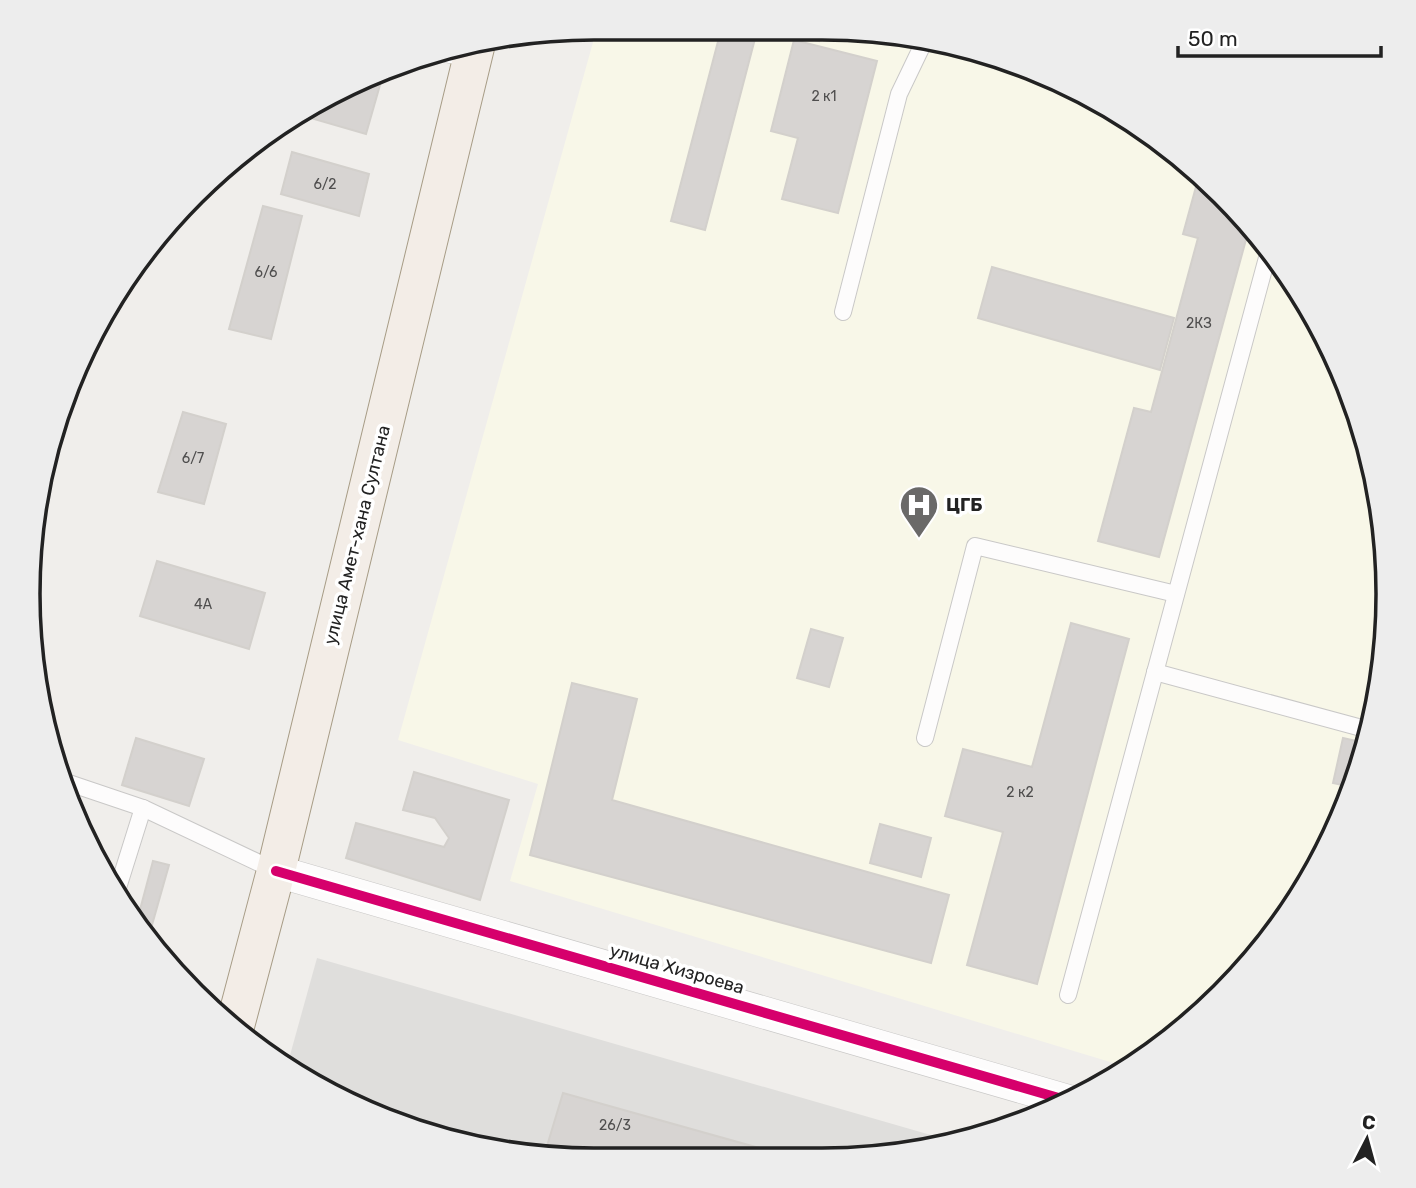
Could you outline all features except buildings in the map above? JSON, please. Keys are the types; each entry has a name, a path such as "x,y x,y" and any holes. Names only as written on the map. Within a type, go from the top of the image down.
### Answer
{"main road":[{"name":"улица Амет-хана Султана","path":"237,1017 276,871 465,56"}],"street":[{"name":"улица Хизроева","path":"276,871 1054,1097"}],"lane":[{"path":"843,312 899,94 920,49"},
{"path":"1068,995 1266,263"},
{"path":"925,738 975,546 1176,594"},
{"path":"1155,672 1359,727"},
{"path":"75,785 144,808 276,871"},
{"path":"120,881 144,808"}],"shaded area":[{"name":"ЦГБ","path":"594,40 822,40 894,45 965,59 1034,82 1067,97 1130,134 1214,202 1282,286 1302,317 1334,382 1357,451 1375,558 1375,630 1371,666 1357,737 1346,772 1334,806 1302,871 1261,931 1214,986 1159,1033 1115,1064 510,881 538,784 398,740"},
{"path":"317,958 934,1136 858,1147 822,1148 594,1148 522,1143 451,1129 382,1106 317,1074 290,1056"}],"cycle path":[{"path":"276,871 1054,1097"}],"place":[{"name":"ЦГБ","path":"919,539"}]}
